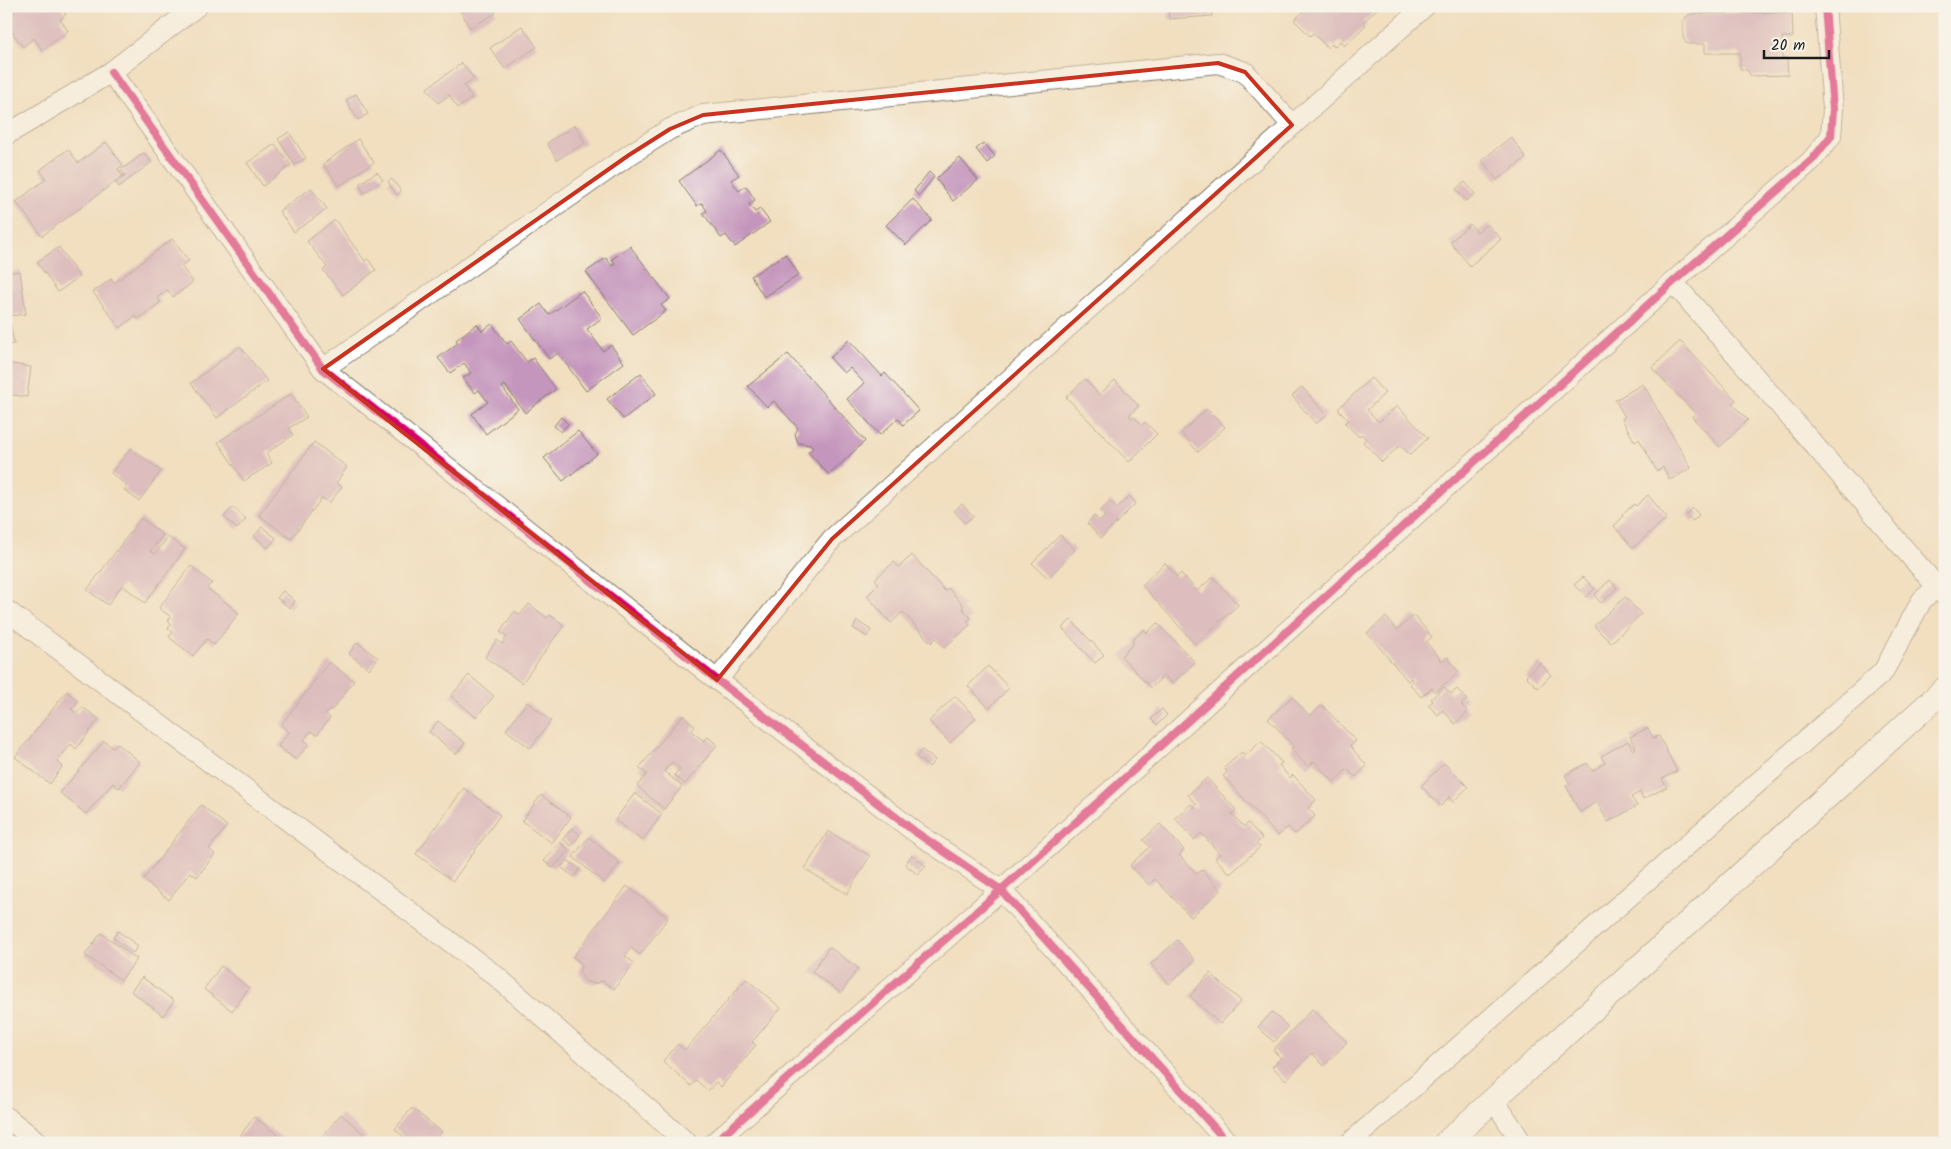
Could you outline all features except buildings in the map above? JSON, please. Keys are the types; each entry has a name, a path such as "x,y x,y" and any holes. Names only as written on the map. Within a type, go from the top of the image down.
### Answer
{"street":[{"path":"6,135 111,72 196,6"},
{"path":"717,680 832,539 1425,6"},
{"path":"714,1143 1001,890 1673,282 1812,160 1831,136 1833,109 1825,6"},
{"path":"323,369 629,155 670,128 703,115 1218,63 1245,72 1292,125"},
{"path":"111,72 323,369 717,680 914,830 1001,890 1228,1143"},
{"path":"1350,1143 1883,672 1922,600 1941,592 1673,282"},
{"path":"6,610 496,976 687,1143"},
{"path":"1446,1143 1945,689"},
{"path":"1494,1100 1522,1143"},
{"path":"6,1117 40,1143"}],"highlighted area":[{"path":"1218,63 1245,72 1292,125 832,539 717,680 323,369 629,155 670,129 703,115"}],"cycle path":[{"path":"714,1143 1001,890 1673,282 1812,160 1831,136 1833,109 1825,6"},
{"path":"111,72 323,369 717,680 914,831 1001,890 1228,1143"}]}
